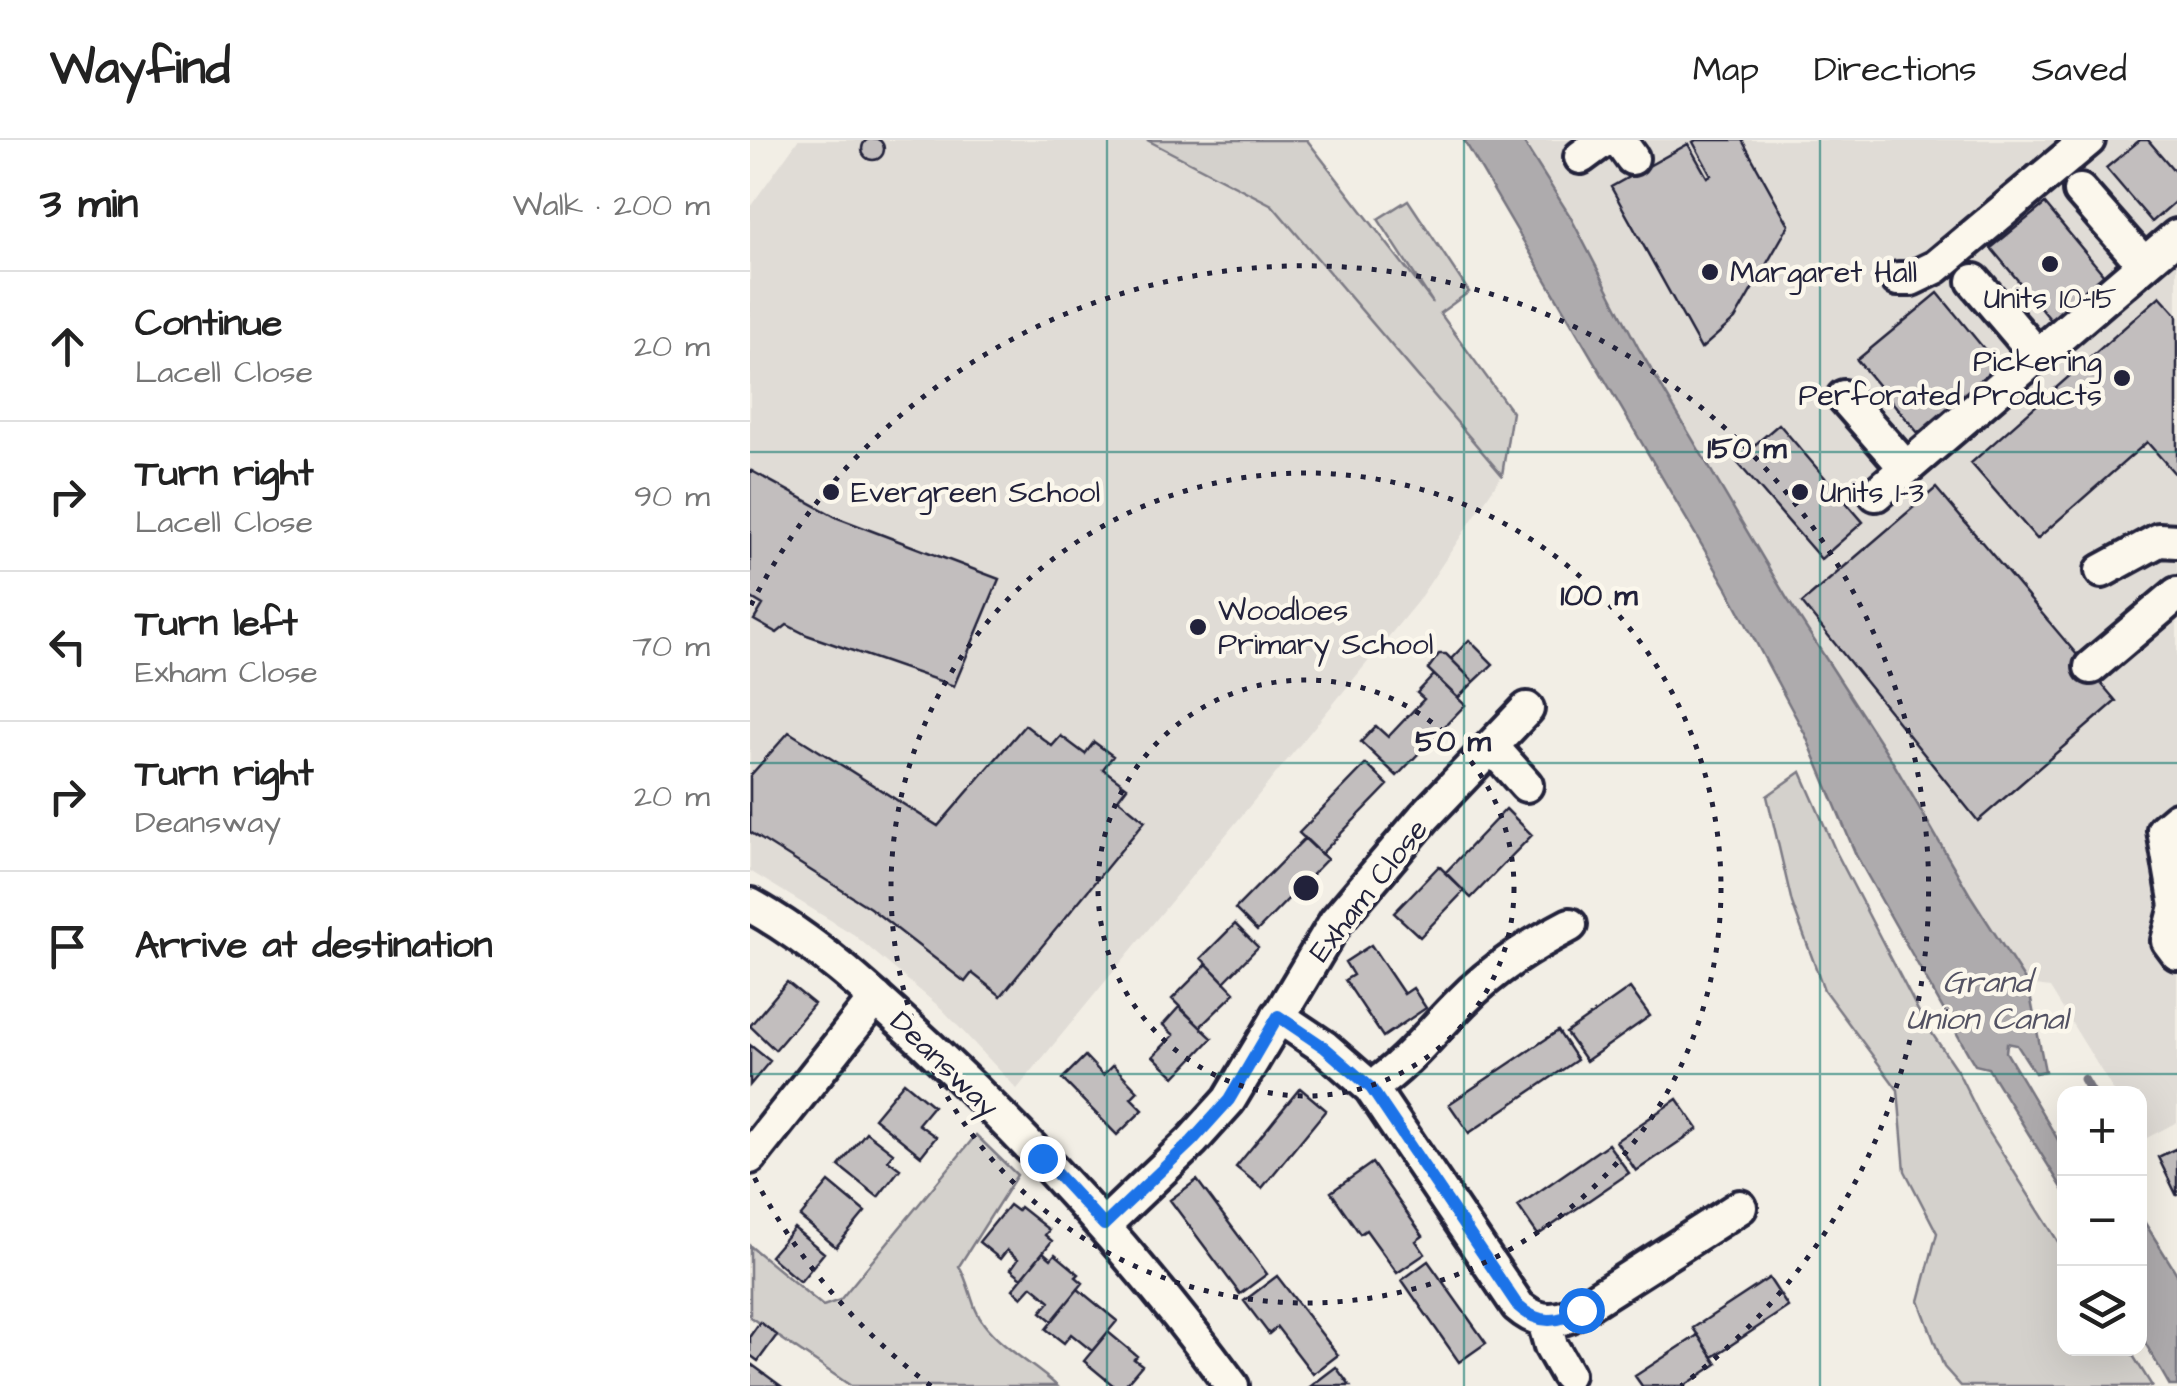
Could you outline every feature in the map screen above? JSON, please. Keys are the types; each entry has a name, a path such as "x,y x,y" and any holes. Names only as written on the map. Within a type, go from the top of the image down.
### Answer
{"street":[{"path":"1898,279 1911,280 1936,267 2088,140"},
{"path":"2080,191 2144,264"},
{"path":"1876,494 2177,236"},
{"path":"1974,282 2038,356"},
{"path":"1844,397 1906,468"},
{"path":"2102,570 2159,540 2177,541"},
{"path":"2091,666 2177,594"},
{"name":"Exham Close","path":"1104,1225 1229,1100 1336,921 1425,816 1527,709"},
{"path":"1492,748 1526,784"},
{"path":"2177,819 2164,830 2177,906 2168,941 2177,953"},
{"name":"Deansway","path":"750,904 815,946 876,998 1042,1158 1170,1304 1232,1386"},
{"path":"1371,1088 1401,1068 1463,1000 1506,962 1570,925"},
{"path":"750,1158 876,998"},
{"path":"1278,1016 1324,1047 1371,1088 1527,1314 1558,1320 1581,1310 1740,1207"},
{"path":"1544,1320 1567,1374"}],"shaded area":[{"name":"Woodloes Primary School","path":"798,140 1147,140 1272,205 1502,475 1417,602 1017,1089 942,1009 853,934 750,871 750,207"},
{"path":"1147,140 1307,140 1433,303 1378,219 1408,200 1469,292 1440,313 1512,412 1502,475 1272,205"},
{"path":"1522,140 2177,140 2177,1122 2147,1138 2147,1086 2111,1086 2050,988 2028,985 1891,759 1786,597 1639,349 1570,216"},
{"path":"1801,772 1836,852 1923,1020 2057,1240 2057,1356 2133,1356 2152,1386 1961,1386 1944,1367 1919,1301 1937,1233 1905,1171 1898,1090 1824,990 1792,903 1767,796"},
{"path":"976,1135 1017,1175 959,1266 984,1324 1057,1386 851,1386 750,1317 750,1246 823,1306 840,1300"}],"water":[{"name":"Grand Union Canal","path":"1464,140 1522,140 1570,216 1639,349 1786,597 1891,759 2028,985 2045,1071 2035,1073 2017,1045 2007,1043 2006,1052 2057,1138 2057,1180 1988,1068 1975,1065 1856,855 1805,734 1727,588"},
{"path":"2147,1226 2177,1274 2177,1386 2170,1386 2147,1346"}],"building":[{"path":"873,138 881,141 881,157 873,160 865,157 862,149 865,141"},
{"name":"Margaret Hall","path":"1742,140 1789,225 1735,319 1701,349 1611,187 1688,144 1707,177 1711,175 1693,142"},
{"path":"2140,140 2148,140 2177,174 2177,200 2152,222 2106,168"},
{"name":"Units 10-15","path":"2045,204 2109,281 2055,325 1991,248"},
{"path":"1938,293 2004,373 1924,440 1857,360"},
{"name":"Pickering Perforated Products","path":"2160,296 2177,315 2177,476 2147,442 2037,539 1971,463"},
{"name":"Units 1-3","path":"1779,424 1863,522 1821,559 1736,461"},
{"path":"750,470 838,518 999,579 954,686 787,625 777,633 754,620 763,605 750,597"},
{"path":"1936,488 2116,701 1978,821 1802,603"},
{"path":"1469,640 1493,664 1474,682 1451,659"},
{"path":"1439,654 1446,654 1474,682 1458,698 1428,669"},
{"path":"1434,675 1465,705 1397,776 1361,742 1376,726 1388,737 1424,699 1417,693"},
{"path":"1025,725 1052,746 1061,736 1085,754 1094,742 1113,756 1103,769 1127,787 1118,799 1145,821 1001,996 972,973 965,982 870,908 750,832 750,776 789,732 938,826"},
{"path":"1366,764 1388,785 1321,854 1299,833"},
{"path":"1506,809 1532,835 1471,898 1445,873"},
{"path":"1305,838 1327,859 1257,931 1235,909"},
{"path":"1439,866 1464,891 1420,937 1394,913"},
{"path":"1235,924 1258,947 1224,982 1201,958"},
{"path":"1371,945 1404,994 1413,988 1426,1008 1383,1037 1345,980 1353,975 1345,962"},
{"path":"1207,964 1235,993 1200,1027 1172,999"},
{"path":"787,982 814,1004 775,1050 750,1026"},
{"path":"1630,988 1650,1016 1586,1061 1566,1033"},
{"path":"1179,1007 1212,1038 1175,1077 1153,1056 1174,1035 1163,1025"},
{"path":"1558,1031 1577,1060 1469,1133 1449,1104"},
{"path":"750,1045 770,1061 750,1085"},
{"path":"1085,1056 1103,1075 1113,1065 1138,1091 1131,1098 1143,1110 1117,1135 1062,1079"},
{"path":"904,1082 933,1106 918,1124 936,1137 921,1156 874,1118"},
{"path":"1300,1088 1326,1110 1262,1188 1236,1167"},
{"path":"1677,1099 1698,1129 1636,1171 1616,1141"},
{"path":"866,1132 893,1153 888,1160 900,1169 878,1197 839,1166"},
{"path":"1608,1144 1629,1173 1538,1235 1518,1206"},
{"path":"2177,1148 2177,1196 2158,1157"},
{"path":"1372,1163 1423,1236 1416,1241 1425,1254 1397,1273 1366,1230 1360,1234 1331,1192"},
{"path":"1197,1180 1267,1274 1240,1294 1170,1200"},
{"path":"829,1182 865,1212 836,1247 800,1217"},
{"path":"1009,1205 1017,1211 1020,1207 1049,1230 1045,1235 1052,1241 1022,1278 1011,1269 1018,1259 1007,1250 1000,1259 979,1242"},
{"path":"794,1228 824,1253 800,1282 770,1256"},
{"path":"1043,1252 1051,1259 1055,1254 1079,1274 1076,1277 1083,1283 1052,1321 1041,1312 1050,1301 1032,1286 1022,1297 1013,1289"},
{"path":"1428,1261 1486,1343 1459,1362 1402,1280"},
{"path":"1277,1276 1338,1355 1313,1374 1277,1327 1269,1334 1244,1301"},
{"path":"1769,1278 1788,1307 1713,1357 1693,1328"},
{"path":"1078,1289 1117,1321 1092,1351 1071,1334 1064,1343 1046,1329"},
{"path":"760,1322 777,1335 758,1361 750,1355 750,1336"},
{"path":"1108,1332 1142,1365 1124,1386 1114,1386 1084,1361"},
{"path":"1698,1335 1717,1364 1684,1386 1642,1386 1635,1376"},
{"path":"751,1364 781,1386 750,1386"},
{"path":"1336,1367 1350,1386 1311,1386"}],"waterway":[{"path":"2084,1079 2088,1086"}],"place":[{"name":"Units 10-15","path":"2050,264"},
{"name":"Margaret Hall","path":"1710,272"},
{"name":"Pickering Perforated Products","path":"2122,378"},
{"name":"Evergreen School","path":"831,492"},
{"name":"Units 1-3","path":"1800,492"},
{"name":"Woodloes Primary School","path":"1198,627"}],"route":[{"path":"1042,1158 1104,1225 1229,1100 1278,1016 1324,1047 1371,1088 1518,1306 1549,1322 1581,1310"}]}
